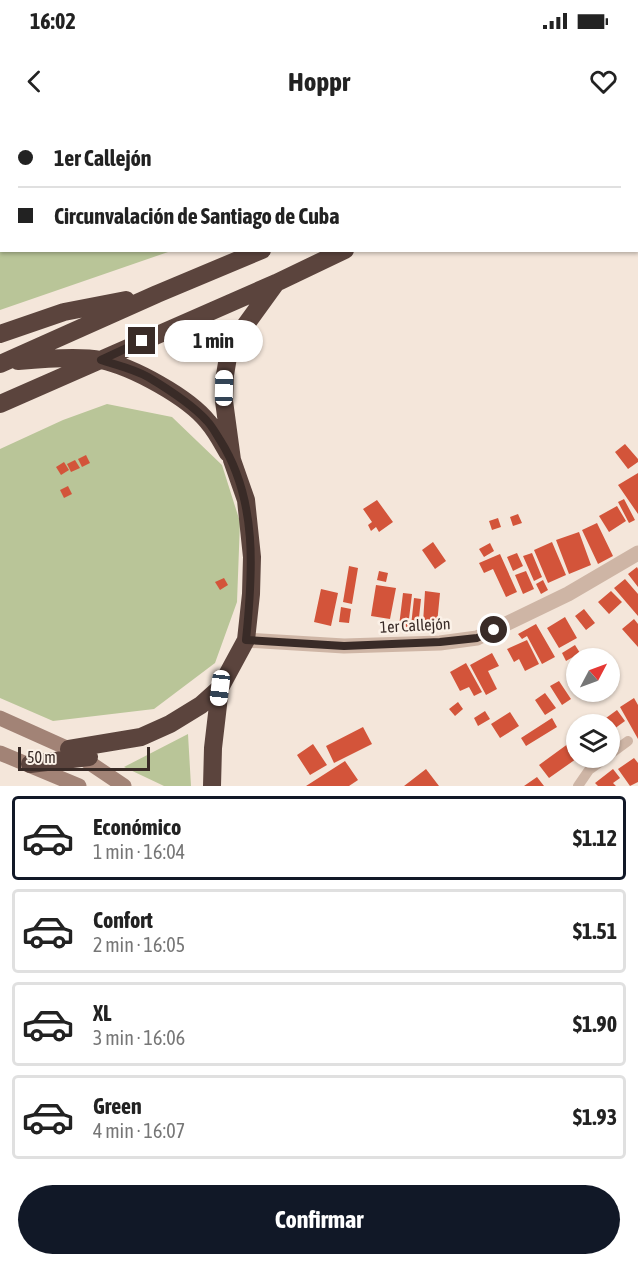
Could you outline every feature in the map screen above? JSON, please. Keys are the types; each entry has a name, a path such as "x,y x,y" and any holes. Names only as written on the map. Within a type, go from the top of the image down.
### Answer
{"highway":[{"path":"2,363 257,252"},
{"path":"0,404 276,283 341,252"},
{"path":"69,749 141,737 170,724 201,705 220,688 246,640 252,557 246,500 232,460 224,401 225,375 234,341 276,283"},
{"path":"0,334 64,312 158,294"},
{"path":"2,363 43,358 101,360 146,376 196,410 208,422 232,460"},
{"path":"57,379 104,371 146,376"},
{"path":"212,786 213,748 220,688"},
{"path":"30,765 86,759 129,740"}],"main road":[{"path":"0,718 69,749 124,786"},
{"path":"0,753 79,786"}],"street":[{"name":"1er Callejón","path":"246,640 344,646 477,638 568,594 638,553"}],"lane":[{"path":"620,747 628,741"},
{"path":"578,786 592,768"}],"green space":[{"path":"0,252 168,252 0,310"},
{"path":"107,404 172,417 222,465 240,522 237,602 215,663 154,709 53,721 0,698 0,449 63,420"},
{"path":"188,734 191,786 164,786 124,767"}],"building":[{"path":"625,444 638,459 638,462 628,469 615,452"},
{"path":"86,455 90,463 82,467 78,459"},
{"path":"75,460 80,468 71,472 67,464"},
{"path":"64,462 69,470 61,475 56,467"},
{"path":"638,473 638,514 618,485"},
{"path":"68,486 72,494 64,498 60,490"},
{"path":"624,499 635,520 629,523 618,502"},
{"path":"377,500 393,522 379,532 376,527 371,531 368,525 372,522 363,509"},
{"path":"617,506 626,521 609,532 599,516"},
{"path":"518,514 522,523 513,526 510,517"},
{"path":"498,518 501,527 492,530 489,521"},
{"path":"597,523 613,556 598,564 582,530"},
{"path":"579,532 591,565 569,574 556,540"},
{"path":"433,542 446,561 435,569 422,550"},
{"path":"552,542 566,575 548,583 534,550"},
{"path":"490,543 494,551 484,557 479,549"},
{"path":"517,553 523,566 513,571 507,557"},
{"path":"532,553 542,577 534,581 523,556"},
{"path":"500,554 517,592 506,597 493,569 484,573 479,563"},
{"path":"349,566 358,568 352,604 343,602"},
{"path":"637,567 638,569 638,587 628,574"},
{"path":"379,571 388,573 386,582 377,580"},
{"path":"526,571 534,589 523,594 515,575"},
{"path":"224,578 228,585 220,590 215,582"},
{"path":"625,579 638,594 638,616 614,588"},
{"path":"543,580 548,590 541,594 536,584"},
{"path":"376,585 396,588 390,619 371,616"},
{"path":"321,589 338,593 331,626 314,622"},
{"path":"425,591 440,593 437,624 423,623"},
{"path":"611,591 622,602 609,614 598,602"},
{"path":"403,593 412,594 408,627 399,626"},
{"path":"414,598 421,599 418,627 411,626"},
{"path":"341,607 351,609 349,623 339,622"},
{"path":"584,609 595,623 586,630 575,616"},
{"path":"565,617 577,638 559,648 547,628"},
{"path":"634,619 638,624 638,647 622,629"},
{"path":"536,624 555,657 542,664 527,636 522,639 518,634"},
{"path":"527,640 539,664 525,671 519,659 514,662 507,649"},
{"path":"492,653 499,666 488,671 497,689 486,695 470,665"},
{"path":"466,663 482,692 474,696 469,687 460,691 450,672"},
{"path":"559,681 566,692 566,702 562,705 550,686"},
{"path":"545,693 556,708 545,715 535,700"},
{"path":"634,698 638,705 638,739 620,707"},
{"path":"458,702 463,709 455,716 449,709"},
{"path":"485,711 490,719 478,726 474,718"},
{"path":"510,712 519,726 500,738 491,724"},
{"path":"620,714 625,721 620,725"},
{"path":"552,718 557,727 526,746 521,738"},
{"path":"363,727 372,744 334,763 326,746"},
{"path":"313,744 327,765 310,775 297,755"},
{"path":"566,745 566,766 549,778 539,765"},
{"path":"634,758 638,763 638,782 630,786 618,769"},
{"path":"345,761 358,780 349,786 306,786"},
{"path":"426,769 439,786 404,786"},
{"path":"613,769 620,778 613,783 616,786 598,786 595,783"},
{"path":"537,777 544,786 524,786"}],"route":[{"path":"142,341 101,360 146,376 196,410 208,422 232,460 246,500 252,557 246,640 344,646 440,642 477,638 494,630"}]}
